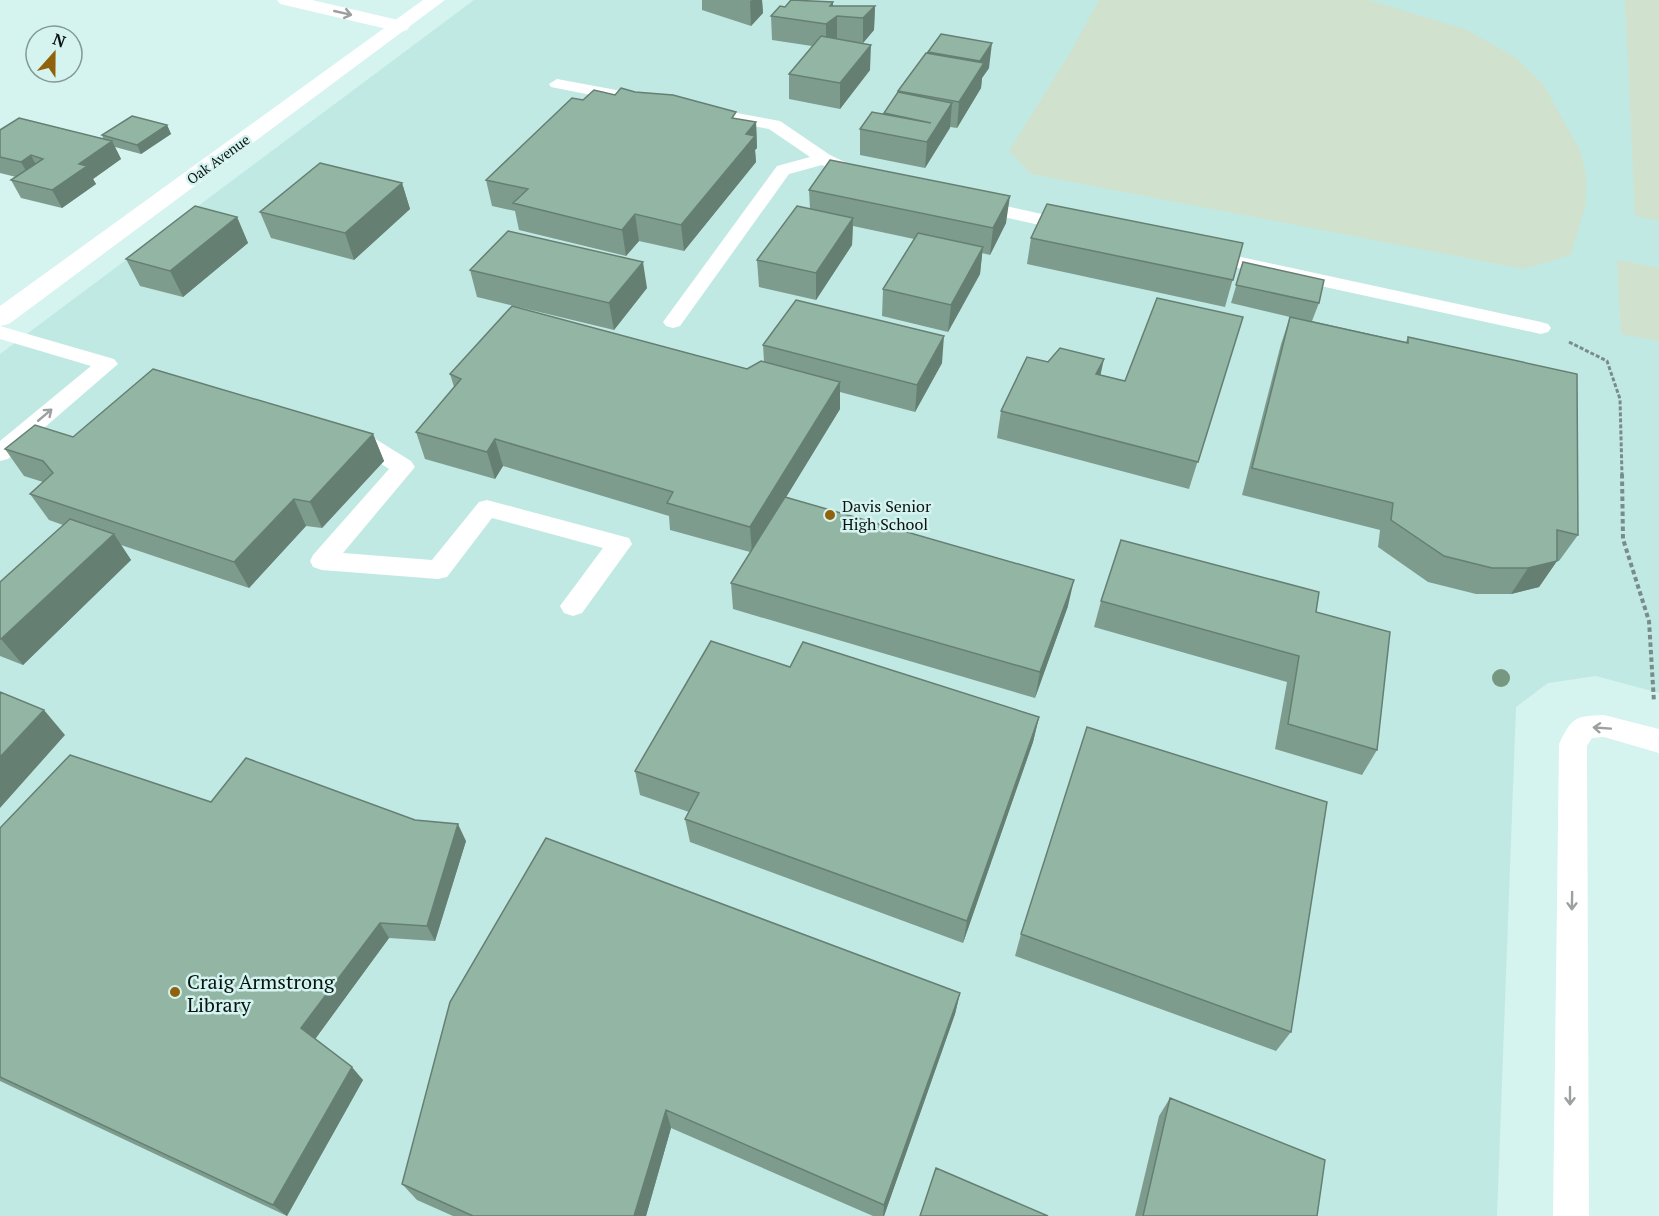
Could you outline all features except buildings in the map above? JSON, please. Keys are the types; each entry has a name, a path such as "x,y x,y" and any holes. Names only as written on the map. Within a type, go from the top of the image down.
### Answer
{"street":[{"path":"286,0 400,26"},
{"name":"Oak Avenue","path":"0,318 435,0"}],"lane":[{"path":"557,84 648,101"},
{"path":"683,108 774,125 824,159 877,184"},
{"path":"673,322 783,170 824,159"},
{"path":"958,201 1098,232"},
{"path":"1191,252 1541,328"},
{"path":"0,332 107,364 0,453"},
{"path":"345,430 403,467 322,561 438,570 488,508 620,544 573,606"},
{"path":"1570,1216 1573,744 1584,727 1604,726 1659,741"}],"path":[{"path":"1541,328 1607,361 1620,399 1623,539 1649,621 1654,703"}],"shaded area":[{"name":"Davis Senior High School","path":"474,0 1659,0 1659,693 1596,676 1548,683 1516,707 1497,1216 0,1216 0,354"},
{"path":"1099,0 1369,0 1467,30 1515,57 1543,84 1580,150 1586,174 1586,203 1571,255 1524,269 1031,174 1009,151 1071,51"},
{"path":"1625,0 1659,0 1659,221 1635,216"},
{"path":"1617,260 1659,268 1659,341 1621,334"}],"place":[{"name":"Davis Senior High School","path":"830,515"},
{"name":"Craig Armstrong Library","path":"175,992"}]}
